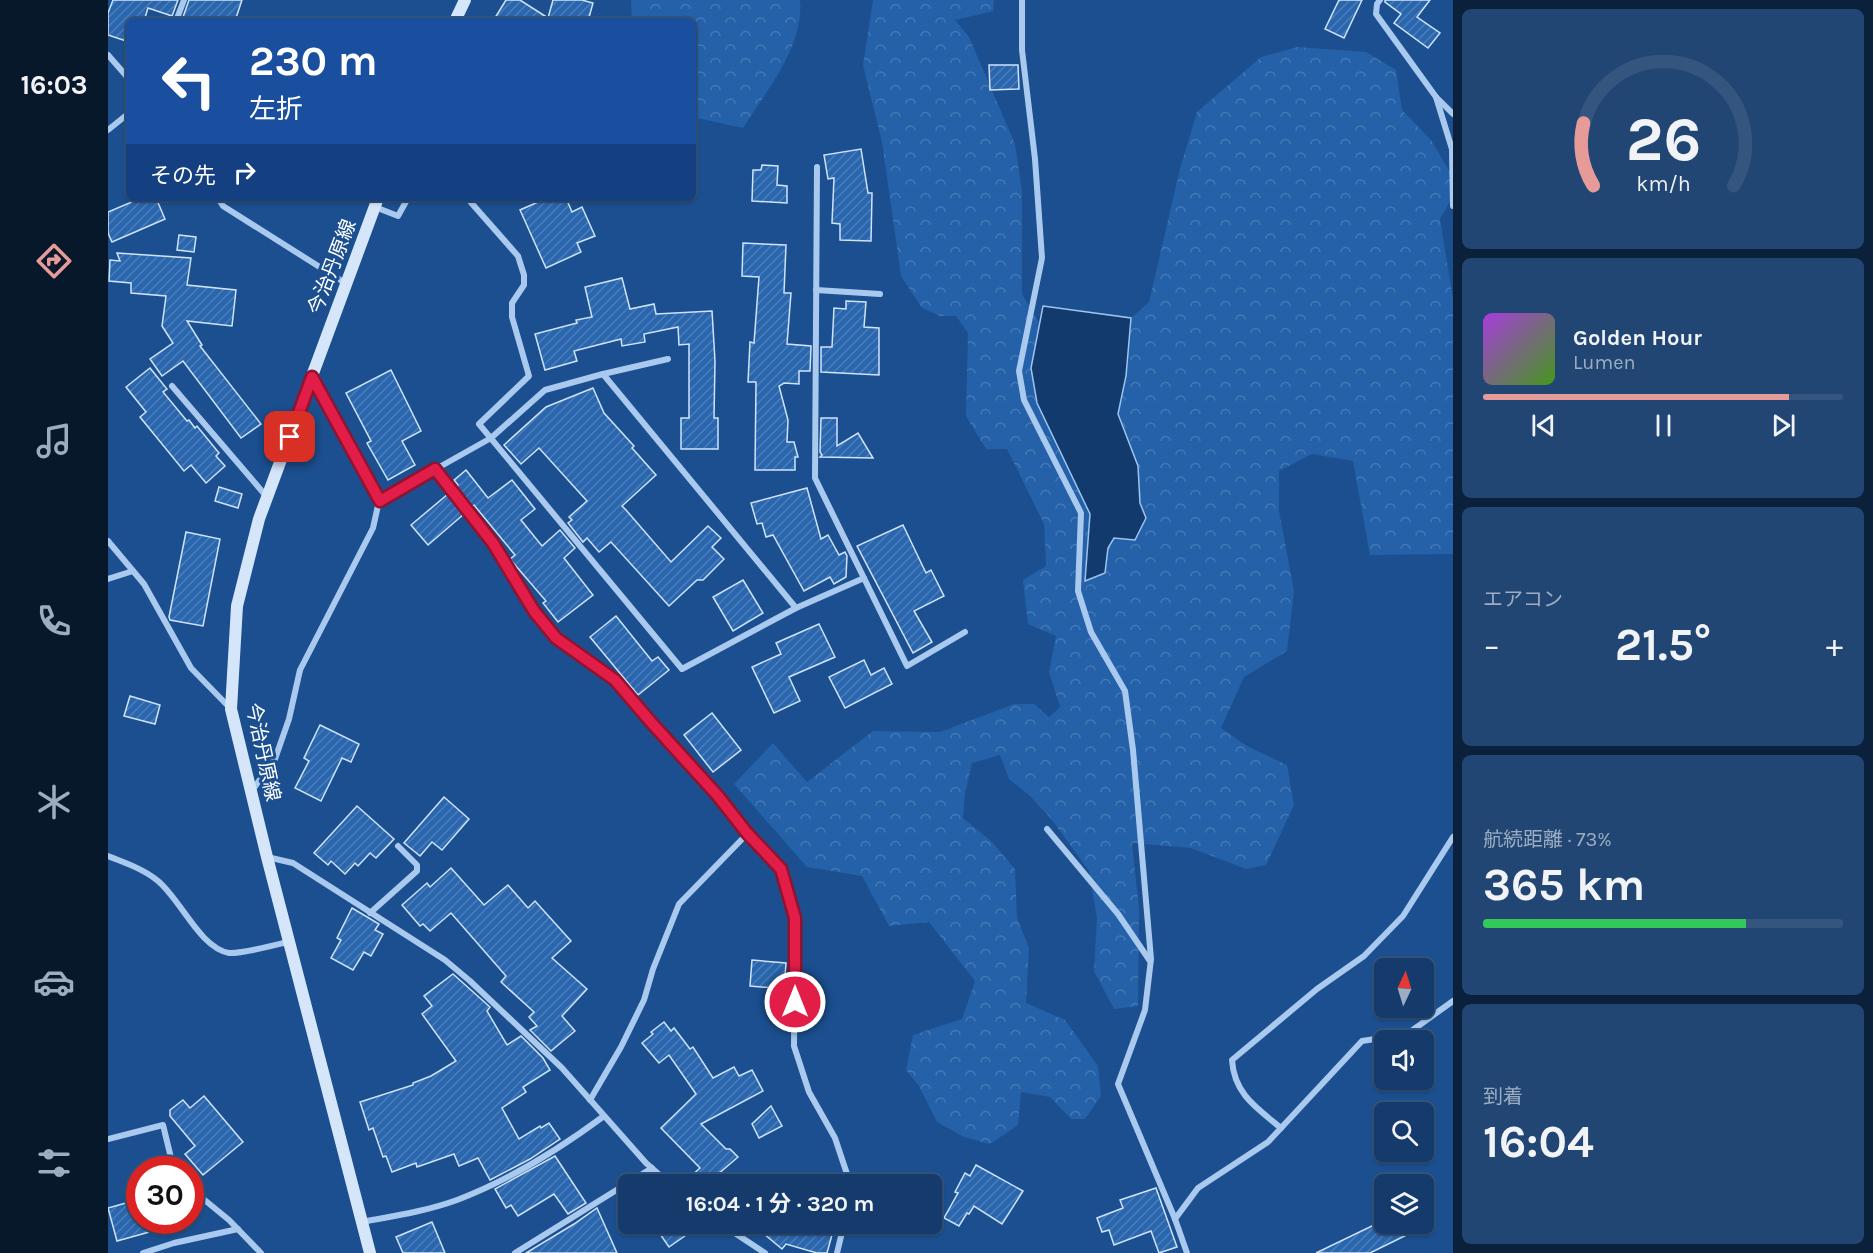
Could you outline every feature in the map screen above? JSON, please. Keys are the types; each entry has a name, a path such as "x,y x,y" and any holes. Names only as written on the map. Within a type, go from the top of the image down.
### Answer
{"main road":[{"path":"456,18 465,0"},
{"name":"今治丹原線","path":"370,1253 288,942 231,709 237,606 259,519 345,283 377,203"}],"street":[{"path":"177,18 184,0"},
{"path":"1022,0 1022,50 1035,159 1042,258 1019,371 1024,400 1081,513 1078,591 1091,632 1125,691 1133,750 1151,962 1145,1010 1118,1084 1187,1253"},
{"path":"1380,0 1376,14 1436,97 1453,114"},
{"path":"108,56 126,76"},
{"path":"1436,97 1452,149 1453,206"},
{"path":"108,130 126,115"},
{"path":"818,167 815,478 907,666 965,632"},
{"path":"220,201 223,206 345,283"},
{"path":"377,203 398,216 406,201"},
{"path":"470,201 518,256 524,275 524,285 512,303 512,310 529,376 479,424 682,669 796,608 864,578"},
{"path":"816,290 880,294"},
{"path":"380,501 491,438 545,390 668,359"},
{"path":"603,374 796,608"},
{"path":"251,792 275,759 289,719 300,670 373,528 380,501 312,377"},
{"path":"172,386 267,497"},
{"path":"435,469 493,543 534,611 556,638 615,680 781,869 795,918 794,1046 809,1092 835,1138 847,1174"},
{"path":"108,541 144,584 191,668 231,709"},
{"path":"108,579 133,571"},
{"path":"1047,829 1118,914 1151,962"},
{"path":"590,1100 621,1047 644,1000 653,969 680,904 747,833"},
{"path":"1281,1128 1248,1101 1233,1076 1232,1060 1317,989 1364,956 1403,916 1453,837"},
{"path":"370,913 417,871 417,865 398,846"},
{"path":"108,856 158,881 177,901 196,930 214,947 229,952 288,942"},
{"path":"267,857 293,863 445,960 562,1068 659,1174"},
{"path":"1175,1219 1198,1188 1268,1142 1362,1041 1403,1037 1453,1001"},
{"path":"362,1222 455,1201 502,1180 569,1141 604,1116"},
{"path":"108,1139 163,1125 171,1156"},
{"path":"515,1253 652,1168"},
{"path":"204,1200 238,1229 261,1253"},
{"path":"143,1253 174,1243 238,1229"},
{"path":"736,1234 765,1253"},
{"path":"837,1253 842,1234"}],"green space":[{"path":"631,0 800,0 800,17 790,51 773,83 743,128 696,118 696,18 632,18"},
{"path":"873,0 994,0 993,11 955,20 969,37 1015,144 1022,191 1022,294 1045,333 1108,414 1120,328 1149,302 1180,169 1197,112 1261,57 1297,47 1366,52 1396,70 1402,110 1431,140 1450,172 1451,200 1440,219 1453,299 1453,554 1370,555 1353,461 1312,454 1279,471 1279,511 1294,591 1287,651 1244,677 1221,728 1247,746 1287,765 1294,805 1266,865 1246,869 1191,848 1132,843 1139,908 1138,1006 1114,1009 1094,971 1097,918 1089,871 1052,820 1029,795 1009,779 1000,755 972,763 965,793 963,818 992,842 1015,869 1017,918 1029,948 1026,1003 1065,1020 1098,1066 1101,1096 1085,1119 1071,1119 1050,1097 1021,1092 1018,1125 990,1144 964,1137 937,1122 919,1086 906,1070 913,1035 962,1019 975,981 929,922 889,926 862,876 807,867 734,784 773,743 807,782 873,731 940,732 1014,704 1034,704 1049,717 1060,707 1049,672 1056,636 1028,624 1023,580 1046,566 1044,524 1007,449 986,449 966,416 968,333 956,316 940,316 922,308 901,276 882,142 863,65"}],"shaded area":[{"path":"1043,306 1131,318 1126,376 1118,414 1138,466 1140,503 1146,518 1135,540 1114,538 1108,548 1105,573 1085,581 1090,514 1037,403 1031,368"}],"building":[{"path":"113,0 178,0 172,16 148,8 145,18 126,18 126,41 108,35 108,13"},
{"path":"189,0 242,0 236,18 183,18"},
{"path":"506,0 520,0 548,18 495,18"},
{"path":"553,0 582,0 593,3 589,18 548,18"},
{"path":"1339,0 1362,0 1344,38 1325,29"},
{"path":"1385,0 1430,0 1417,17 1440,33 1428,48 1394,23 1401,14"},
{"path":"989,65 1018,65 1019,89 990,90"},
{"path":"861,149 868,193 872,193 871,241 840,240 840,224 832,223 834,178 828,179 824,155"},
{"path":"762,165 778,166 777,185 787,186 787,203 752,201 753,170 761,170"},
{"path":"134,201 157,201 165,219 112,242 108,233 108,212"},
{"path":"540,201 567,201 572,212 582,207 595,236 577,243 581,252 546,268 520,210"},
{"path":"179,235 196,237 194,252 177,250"},
{"path":"743,243 786,245 784,293 791,293 787,344 811,346 810,371 799,371 799,384 784,383 779,386 788,420 787,442 794,442 798,457 795,457 795,470 755,470 756,382 748,382 750,342 754,343 759,277 742,276"},
{"path":"117,253 191,258 187,285 236,290 232,326 187,321 202,345 200,346 261,424 241,438 183,361 162,376 150,359 173,343 162,326 166,296 131,293 131,283 109,281 110,260 120,261"},
{"path":"622,278 630,309 654,304 656,314 712,311 715,361 714,418 718,418 718,449 681,449 681,418 689,418 689,344 679,345 678,327 644,334 645,342 622,346 621,339 574,351 577,361 545,370 535,334 592,317 585,287"},
{"path":"846,301 866,302 864,327 879,328 879,375 821,372 821,347 832,347 834,308 846,309"},
{"path":"150,368 167,389 163,392 187,421 189,420 195,428 197,426 219,453 216,456 225,466 206,483 191,465 184,471 140,417 146,412 126,387"},
{"path":"391,370 421,431 402,441 415,465 388,480 367,443 371,441 346,393"},
{"path":"593,388 604,413 656,475 622,506 671,562 708,526 721,538 712,547 724,559 703,580 697,580 669,606 611,542 599,552 587,538 583,542 568,523 572,520 569,517 587,501 539,448 521,464 504,445 546,407"},
{"path":"821,418 837,418 837,446 858,433 873,458 820,457 822,455 820,452"},
{"path":"466,470 488,498 512,480 535,509 521,520 542,546 560,530 575,548 564,558 593,595 558,622 543,603 546,601 510,559 515,555 456,487 458,485 454,480"},
{"path":"219,487 242,494 238,508 215,501"},
{"path":"807,488 821,539 828,535 839,555 845,552 847,556 846,577 834,584 830,577 804,591 773,535 766,537 762,523 757,524 751,503"},
{"path":"448,494 464,514 428,545 411,525"},
{"path":"903,525 926,573 931,570 944,596 914,611 932,642 913,653 857,546"},
{"path":"186,532 220,539 203,626 170,620 169,617"},
{"path":"743,580 763,613 733,631 713,597"},
{"path":"616,616 652,661 658,657 669,670 638,695 590,637"},
{"path":"819,624 835,657 789,677 800,701 774,713 752,667 781,654 776,643"},
{"path":"864,660 871,675 884,668 892,684 845,708 829,677"},
{"path":"130,696 160,705 155,724 124,716"},
{"path":"712,713 741,750 713,772 684,735"},
{"path":"320,725 359,744 351,762 342,758 321,801 295,788 309,761 304,758"},
{"path":"444,797 469,819 442,850 432,842 420,856 404,843"},
{"path":"357,806 394,839 376,858 370,853 358,866 355,863 345,874 331,861 328,865 314,853"},
{"path":"451,868 484,905 508,885 528,908 535,901 571,941 552,958 587,989 562,1016 575,1031 551,1051 530,1030 537,1026 529,1017 534,1012 501,982 506,976 451,913 430,931 423,924 420,926 402,905 427,883 430,887"},
{"path":"352,908 379,924 375,930 383,934 371,956 364,952 353,970 331,958 341,940 337,938"},
{"path":"752,960 786,963 784,989 750,986"},
{"path":"453,974 490,1007 487,1011 507,1045 521,1036 543,1058 550,1070 523,1087 526,1092 502,1108 519,1139 549,1123 560,1139 530,1159 490,1180 478,1158 459,1166 454,1154 417,1167 416,1163 392,1172 386,1156 383,1157 373,1128 369,1130 360,1102 413,1085 456,1061 422,1014 432,1006 424,996"},
{"path":"664,1022 671,1031 674,1028 690,1049 693,1047 713,1078 734,1067 739,1076 752,1070 763,1091 701,1124 726,1149 730,1149 738,1157 718,1174 693,1174 700,1168 661,1128 696,1094 669,1055 659,1063 642,1043 653,1034 651,1032"},
{"path":"204,1096 243,1142 204,1174 204,1156 187,1156 185,1154 195,1146 170,1116 170,1110 183,1100 190,1108"},
{"path":"771,1106 782,1126 759,1138 752,1124"},
{"path":"555,1156 586,1203 568,1214 554,1194 518,1216 511,1205 506,1208 495,1189"},
{"path":"976,1165 1023,1191 1002,1224 974,1206 959,1226 944,1218 958,1193 955,1192 965,1173 970,1176"},
{"path":"1156,1188 1177,1247 1159,1253 1151,1231 1114,1245 1109,1230 1102,1232 1097,1218 1123,1208 1120,1200"},
{"path":"126,1203 126,1234 142,1234 117,1241 108,1208"},
{"path":"597,1208 617,1253 526,1253 574,1224"},
{"path":"432,1222 445,1253 403,1253 396,1237"},
{"path":"1374,1225 1374,1234 1409,1234 1370,1253 1316,1253"},
{"path":"660,1234 688,1234 669,1247"},
{"path":"764,1234 832,1234 827,1253 817,1253 786,1244 782,1249"}],"route":[{"path":"290,437 312,377 380,501 435,469 493,543 534,611 556,638 615,680 781,869 795,918 795,1002"}]}
